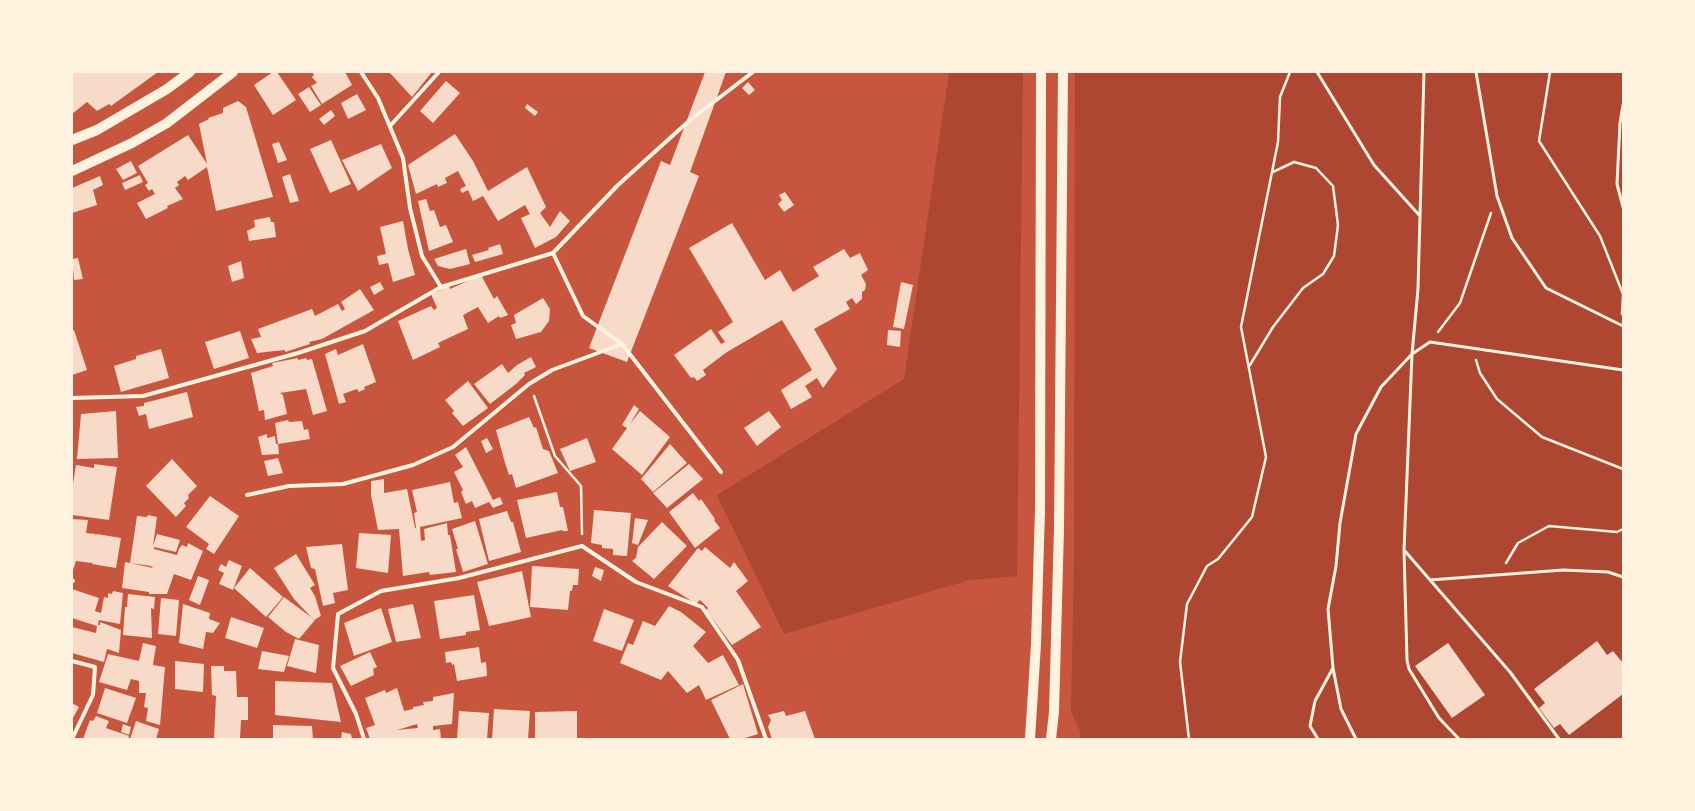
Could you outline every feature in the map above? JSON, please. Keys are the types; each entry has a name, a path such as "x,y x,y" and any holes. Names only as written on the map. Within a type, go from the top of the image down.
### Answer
{"main road":[{"path":"72,140 97,130 167,89 190,72"},
{"path":"72,171 132,143 167,123 233,72"},
{"path":"1030,739 1036,644 1040,510 1041,72"},
{"path":"1051,739 1054,712 1059,528 1063,72"}],"street":[{"path":"361,72 378,98 403,158 410,208 422,256 441,287"},
{"path":"390,126 439,72"},
{"path":"72,398 143,396 298,353 365,331 441,287 553,253 618,185 690,120 753,72"},
{"path":"553,253 582,316 622,344 721,472"},
{"path":"247,495 289,486 343,484 413,465 453,447 529,384 552,370 622,344"},
{"path":"364,739 356,714 333,668 338,614 381,591 459,578 582,546 636,582 702,606 738,660 766,739"},
{"path":"72,660 95,667 93,695 72,739"}],"lane":[{"path":"1317,72 1374,165 1420,216"},
{"path":"1424,72 1418,289 1412,354 1404,550 1409,669 1439,718 1459,739"},
{"path":"1476,72 1497,196 1512,238 1546,288 1622,325"},
{"path":"1623,105 1617,184 1623,207"},
{"path":"1356,739 1341,709 1332,668 1328,609 1336,566 1340,523 1356,434 1381,387 1412,354 1430,342 1623,370"},
{"path":"1404,550 1510,672 1559,739"},
{"path":"1430,580 1563,570 1608,572 1623,577"},
{"path":"1318,739 1310,726 1315,701 1332,668"}],"path":[{"path":"1189,739 1180,662 1188,604 1207,566 1218,559 1252,518 1266,457 1241,328 1273,172 1278,142 1280,97 1290,72"},
{"path":"1550,72 1539,141 1600,236 1623,294 1622,325"},
{"path":"1249,365 1273,328 1302,288 1323,274 1334,256 1338,225 1333,186 1316,168 1294,162 1273,172"},
{"path":"1430,342 1460,303 1497,196"},
{"path":"1471,348 1480,373 1497,399 1542,437 1623,469"},
{"path":"529,384 555,456 581,486 582,546"},
{"path":"1499,575 1518,543 1549,526 1616,532 1623,529"}],"shaded area":[{"path":"949,72 1023,72 1017,576 970,580 784,634 717,495 904,379"},
{"path":"1075,72 1623,72 1623,739 1080,739 1080,731 1071,712 1074,559"}],"building":[{"path":"72,72 158,72 111,106 109,104 97,111 87,102 72,114"},
{"path":"273,72 277,72 296,100 273,115 254,85"},
{"path":"312,72 345,72 352,85 322,104 311,86 317,83 312,77 314,75"},
{"path":"389,72 432,72 412,97"},
{"path":"705,72 726,72 690,172 699,176 627,362 589,348 661,161 670,165"},
{"path":"446,81 460,93 433,123 420,111"},
{"path":"748,82 755,90 749,95 742,88"},
{"path":"309,87 321,105 310,112 298,94"},
{"path":"357,94 366,110 348,119 341,103"},
{"path":"238,101 246,107 273,197 216,211 207,167 188,180 185,176 177,182 179,185 175,188 183,199 167,206 168,208 146,219 137,203 155,194 152,189 149,191 145,185 148,183 138,166 188,135 207,164 199,124 209,119 208,118 223,113 223,108"},
{"path":"527,104 538,112 535,116 525,108"},
{"path":"331,110 335,116 324,125 319,119"},
{"path":"455,134 473,161 488,191 527,167 546,207 540,213 550,227 560,211 570,221 556,237 535,248 521,218 530,214 525,205 498,221 483,196 473,201 468,190 462,193 460,189 466,186 458,171 445,178 447,183 438,187 437,184 416,194 408,165"},
{"path":"331,140 351,184 330,193 310,149"},
{"path":"279,142 287,160 278,163 272,144"},
{"path":"381,144 392,168 358,191 342,160"},
{"path":"131,161 137,173 123,180 116,169"},
{"path":"290,174 299,201 290,203 282,177"},
{"path":"140,175 143,182 125,190 122,183"},
{"path":"100,176 103,185 93,190 97,205 72,213 72,188"},
{"path":"785,192 794,205 784,212 778,204 782,200 779,195"},
{"path":"426,199 430,211 434,210 440,227 446,225 453,242 429,251 418,201"},
{"path":"270,217 271,222 274,222 276,237 249,241 247,231 255,227 254,220"},
{"path":"403,221 415,275 393,282 388,263 379,265 377,256 386,254 380,227"},
{"path":"732,223 765,280 780,270 793,292 819,276 813,267 844,249 850,258 860,253 868,270 861,275 866,284 865,290 862,292 862,299 856,304 852,298 846,302 850,309 814,329 837,369 823,388 817,378 805,386 812,397 791,409 781,390 812,370 782,320 727,352 703,370 706,375 697,381 694,377 691,378 674,355 711,329 721,344 725,342 718,332 733,322 689,248"},
{"path":"500,244 503,254 475,262 472,255 489,250 488,248"},
{"path":"466,249 470,264 450,269 438,266 434,259"},
{"path":"78,258 83,279 74,280 72,259"},
{"path":"241,261 244,278 232,282 228,266"},
{"path":"481,275 494,299 497,296 508,315 500,318 499,316 488,323 478,307 463,315 468,329 438,343 440,347 413,360 398,321 431,306 434,310 437,308 431,294 441,290 440,289 449,284 450,289"},
{"path":"380,282 384,289 374,295 370,287"},
{"path":"901,282 913,285 904,329 893,327"},
{"path":"360,289 374,310 322,339 309,342 310,344 285,352 285,350 257,353 251,339 261,337 258,329 312,309 315,316 338,304 342,311 345,309 341,302"},
{"path":"543,298 550,309 549,321 541,332 516,339 511,325 516,323 514,315"},
{"path":"74,330 87,370 72,375 72,331"},
{"path":"888,330 901,331 900,347 887,345"},
{"path":"240,331 249,358 214,369 205,342"},
{"path":"363,344 376,382 364,387 365,389 359,392 357,389 343,394 346,402 339,404 325,354 336,349 338,355"},
{"path":"161,349 169,378 121,392 114,366 136,359 136,356"},
{"path":"531,357 536,367 524,373 525,375 516,384 490,404 474,384 502,364 508,373 517,365"},
{"path":"298,358 298,360 306,358 307,360 312,359 327,411 313,415 306,389 280,393 283,395 287,414 265,420 264,410 259,411 251,373 273,366 272,363"},
{"path":"468,381 488,408 463,426 452,413 454,411 445,400"},
{"path":"187,392 193,417 149,429 146,414 139,416 136,407 144,406 144,403"},
{"path":"634,405 639,409 630,424 640,411 670,437 642,475 612,449 627,428 622,425"},
{"path":"116,411 118,458 77,459 81,414"},
{"path":"769,411 781,427 757,446 744,428"},
{"path":"529,417 534,428 536,427 543,449 549,451 558,473 516,488 512,474 509,475 496,430"},
{"path":"288,420 289,422 302,421 304,430 308,429 310,439 278,444 275,423"},
{"path":"267,434 267,438 275,436 279,454 262,455 258,437"},
{"path":"487,438 493,449 486,453 481,441"},
{"path":"587,438 596,462 570,471 560,449"},
{"path":"670,444 687,463 653,492 641,479"},
{"path":"466,447 493,500 500,497 503,504 493,508 489,502 475,508 472,501 466,504 461,492 463,490 454,472 463,467 455,455"},
{"path":"278,458 283,473 268,476 264,461"},
{"path":"172,459 197,486 188,495 189,498 184,503 186,506 176,517 146,486"},
{"path":"94,464 117,467 109,520 72,515 72,490 76,465 94,468"},
{"path":"689,464 703,479 667,508 653,493"},
{"path":"384,479 384,493 407,489 415,528 414,513 417,512 412,490 450,482 454,503 458,502 462,518 420,527 421,541 425,540 424,529 447,523 456,572 430,575 429,572 403,576 399,529 378,530 371,495 371,481"},
{"path":"557,492 560,507 563,507 568,531 562,530 526,538 517,500"},
{"path":"693,493 699,501 701,499 720,528 695,548 669,512"},
{"path":"210,496 239,516 214,554 206,549 209,544 186,527"},
{"path":"594,510 631,513 627,556 613,555 613,549 602,548 602,545 591,543"},
{"path":"507,511 511,522 513,522 521,552 489,561 479,519"},
{"path":"148,515 157,517 153,546 157,534 180,540 176,552 154,547 154,549 177,555 182,545 187,547 188,543 203,551 191,580 174,574 167,594 149,594 149,592 122,588 125,562 153,568 151,566 130,563 137,516 147,517"},
{"path":"635,518 648,520 638,545 632,543"},
{"path":"72,519 88,520 86,533 96,534 95,536 97,534 121,538 116,568 92,564 91,561 91,563 76,561 72,573"},
{"path":"475,521 488,564 463,572 452,529"},
{"path":"662,522 687,546 654,579 632,561 636,558 638,547"},
{"path":"359,533 391,535 388,573 356,568"},
{"path":"342,544 348,590 333,593 335,603 323,606 315,569 311,568 306,547"},
{"path":"705,547 730,568 734,562 748,581 736,591 761,627 732,645 706,610 708,608 700,600 696,604 668,586 698,548 702,551"},
{"path":"296,554 315,585 310,588 315,596 321,616 314,620 294,599 274,568"},
{"path":"229,560 242,566 233,590 219,584 224,573 218,570 221,564 226,567"},
{"path":"532,566 579,569 578,585 573,585 572,591 570,591 568,610 530,607"},
{"path":"595,567 604,570 601,581 592,576"},
{"path":"250,568 283,597 266,617 234,588"},
{"path":"522,571 531,617 489,626 477,582"},
{"path":"198,576 209,580 200,605 189,600"},
{"path":"72,589 99,598 95,611 101,613 104,597 108,598 108,593 112,594 113,591 123,593 120,624 99,620 98,625 100,625 100,622 121,630 119,653 107,649 104,662 72,653 72,627 96,633 97,626 72,618"},
{"path":"128,594 155,597 154,609 151,608 152,638 123,635 125,607 127,607"},
{"path":"474,595 480,630 466,632 466,635 440,639 434,601"},
{"path":"284,597 315,620 299,639 286,632 268,617"},
{"path":"161,598 179,600 176,636 158,634"},
{"path":"183,604 210,613 209,619 220,623 213,633 206,632 203,649 179,643"},
{"path":"413,604 421,638 396,642 388,609"},
{"path":"669,606 681,612 706,632 693,646 708,663 723,655 739,685 706,700 699,685 687,693 668,671 661,680 620,663 628,643 633,645 643,621 655,626"},
{"path":"381,608 392,642 354,656 344,623"},
{"path":"604,609 634,620 622,651 593,641"},
{"path":"231,617 264,628 257,648 225,638"},
{"path":"295,639 319,645 316,673 287,666"},
{"path":"1597,641 1607,655 1613,651 1623,663 1623,694 1569,735 1560,724 1554,728 1539,708 1545,703 1534,689"},
{"path":"143,643 156,646 153,665 165,667 160,725 146,721 148,708 144,707 146,693 139,693 139,681 131,679 127,690 99,682 108,654 139,661"},
{"path":"1448,643 1485,695 1452,718 1415,666"},
{"path":"479,647 481,663 486,662 487,676 457,681 454,664 452,665 451,662 446,663 445,652"},
{"path":"262,651 289,656 284,672 258,669"},
{"path":"370,652 377,667 373,669 374,675 351,686 340,666"},
{"path":"175,661 204,664 203,692 175,689"},
{"path":"211,666 224,666 224,671 236,671 237,697 248,697 248,720 241,720 240,739 214,739 216,696 212,695"},
{"path":"275,681 332,683 341,722 275,715"},
{"path":"743,684 758,734 742,739 730,739 711,700"},
{"path":"105,688 136,698 127,723 97,713"},
{"path":"397,688 404,711 413,709 413,707 424,705 423,702 433,701 433,697 454,693 452,724 433,726 433,730 440,729 441,739 370,739 366,728 375,725 365,698 385,690 386,693","holes":["417,724 418,728 397,730"]},
{"path":"72,703 79,707 72,720"},
{"path":"494,709 530,711 528,739 492,739"},
{"path":"459,711 489,713 487,739 457,739"},
{"path":"577,711 577,739 535,739 535,712"},
{"path":"784,711 786,716 805,711 815,739 772,739 768,727 771,720 768,715"},
{"path":"96,716 109,721 106,728 129,736 128,739 83,739 90,720 93,721"},
{"path":"136,721 159,729 156,739 130,739"},
{"path":"123,724 131,727 129,735 121,732"},
{"path":"273,725 312,726 313,739 273,739"},
{"path":"342,732 351,734 352,739 341,739"}]}
